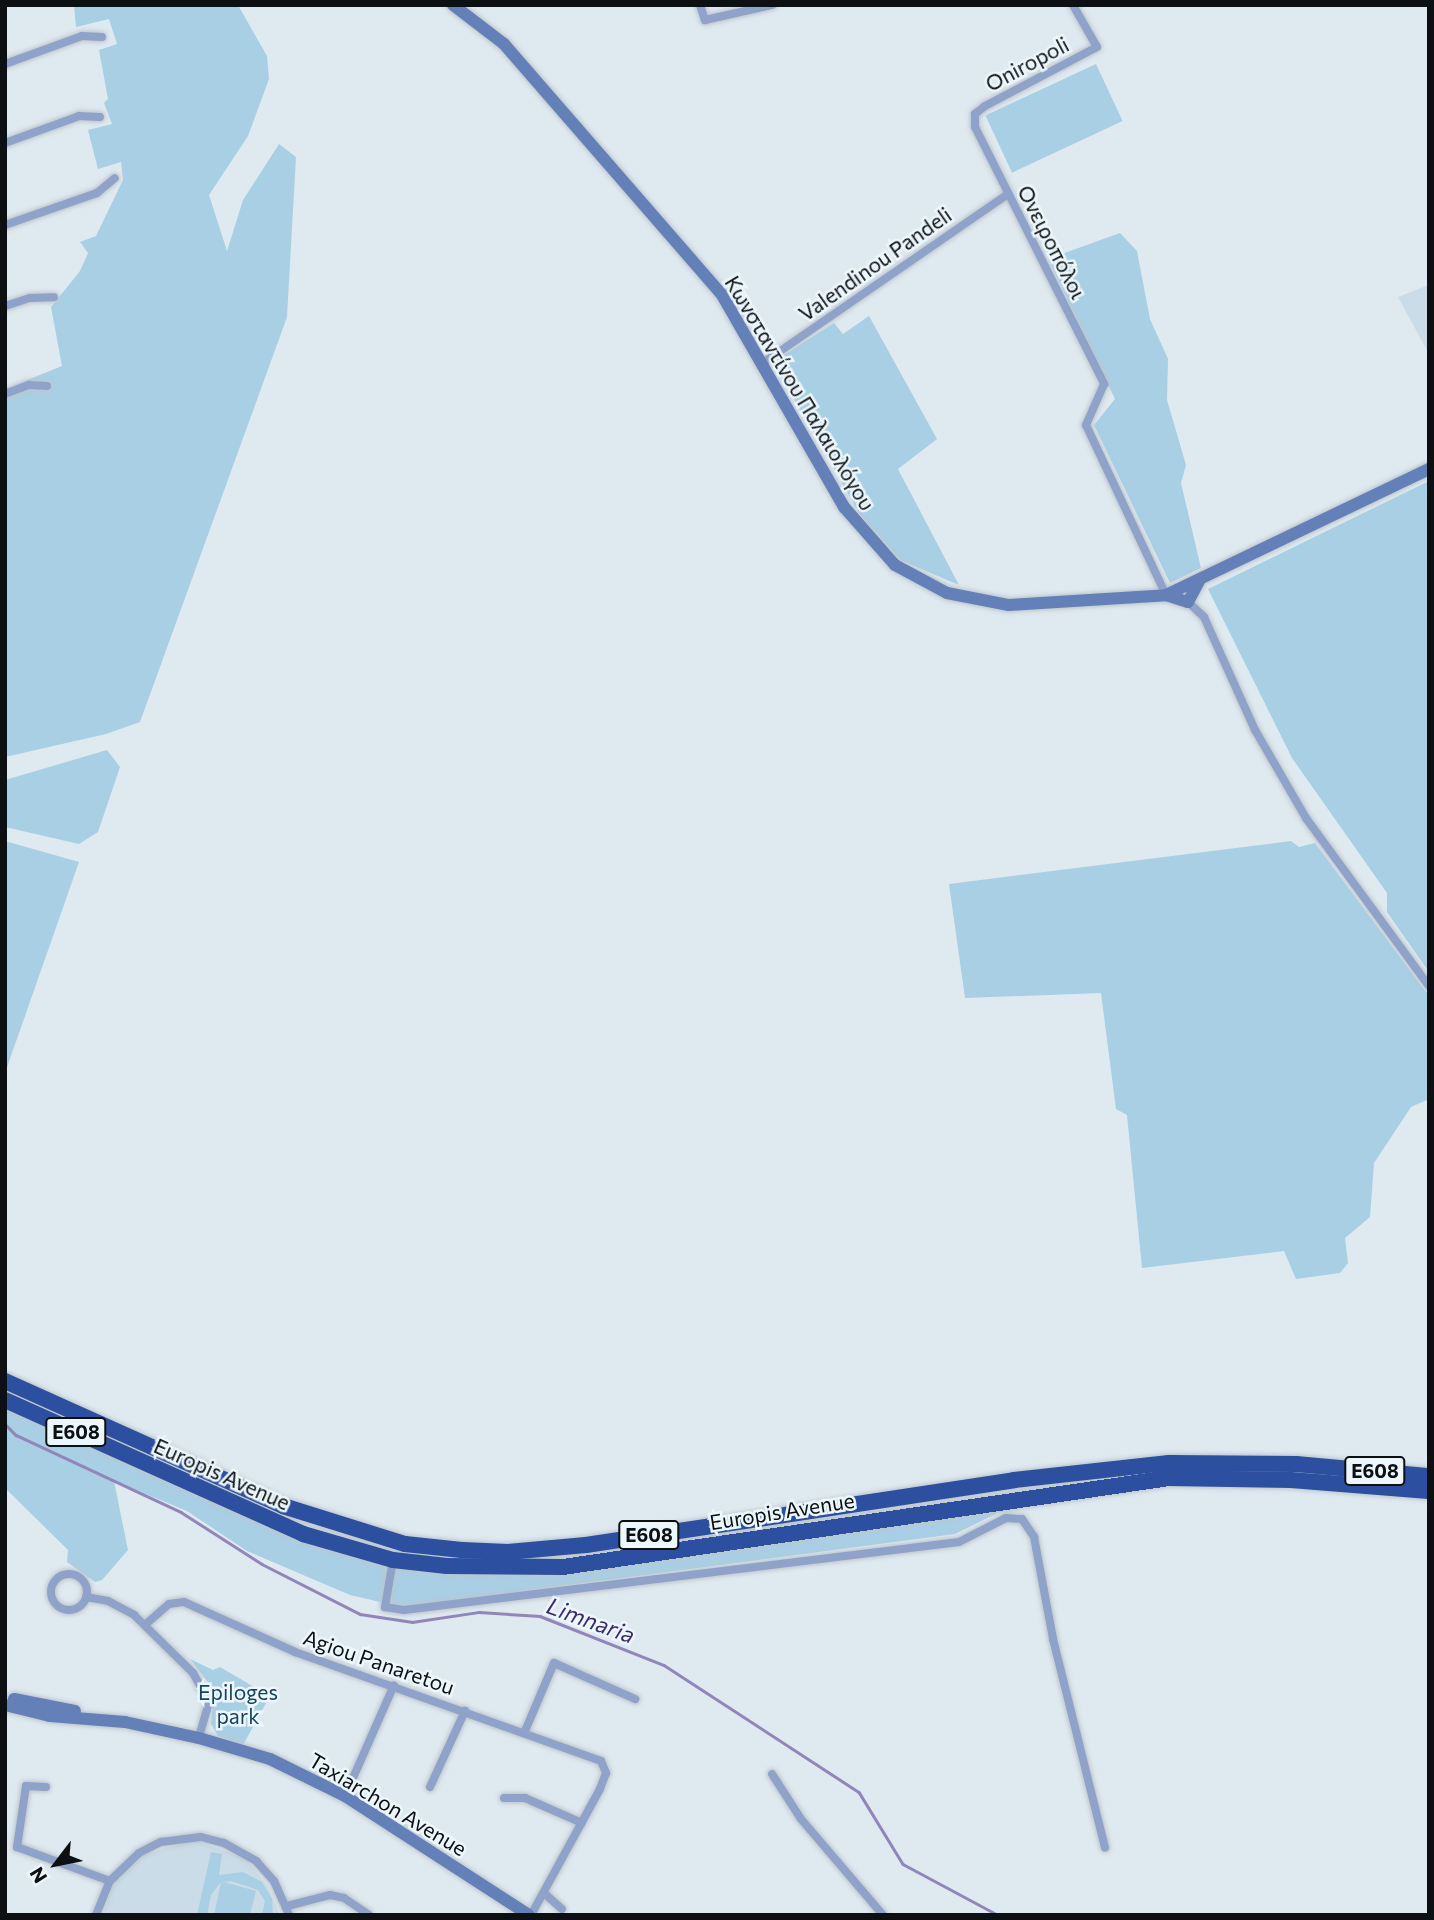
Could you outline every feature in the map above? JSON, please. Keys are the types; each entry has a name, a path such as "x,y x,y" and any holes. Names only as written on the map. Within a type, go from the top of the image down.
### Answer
{"highway":[{"name":"Europis Avenue","path":"5,1381 283,1506 405,1544 462,1550 508,1552 586,1545 1014,1480 1169,1463 1296,1464 1429,1476"},
{"name":"Europis Avenue","path":"5,1401 303,1534 394,1560 503,1569 563,1566 1169,1478 1292,1480 1429,1491"}],"street":[{"name":"Κωνσταντίνου Παλαιολόγου","path":"453,5 513,53 704,272 763,363 858,527 912,578 967,599 1009,606 1166,594"},
{"path":"700,5 705,20 772,5"},
{"name":"Oniropoli","path":"1008,194 975,127 975,114 1097,47 1073,5"},
{"path":"5,64 82,36 102,37"},
{"path":"5,143 79,117 100,117"},
{"path":"5,225 97,193 115,178"},
{"name":"Valendinou Pandeli","path":"763,363 1008,194"},
{"name":"Ονειροπόλοι","path":"1008,194 1104,384 1086,425 1166,594"},
{"path":"5,306 30,298 54,297"},
{"path":"5,394 34,384 47,386"},
{"path":"1166,594 1429,469"},
{"path":"1188,602 1200,579"},
{"path":"1166,594 1188,602 1204,617 1255,730 1306,818 1429,986"},
{"path":"394,1560 385,1607 404,1610 959,1542 1006,1518 1022,1519 1034,1537 1054,1639 1105,1848"},
{"path":"74,1575 84,1583 86,1597 79,1607 64,1609 53,1601 51,1587 60,1576 74,1575"},
{"path":"86,1597 108,1601 146,1624 193,1673 209,1702 199,1738"},
{"name":"Agiou Panaretou","path":"146,1624 169,1604 184,1602 295,1652 577,1749 605,1768 582,1823"},
{"path":"525,1731 554,1662 635,1699"},
{"path":"345,1796 394,1685"},
{"name":"Taxiarchon Avenue","path":"5,1698 199,1738 270,1759 345,1796 530,1915"},
{"name":"Taxiarchon Avenue","path":"5,1705 50,1716 95,1717"},
{"path":"430,1787 465,1711"},
{"path":"772,1774 801,1819 883,1915"},
{"path":"46,1787 26,1786 17,1847 110,1881"},
{"path":"504,1798 525,1798 582,1823 530,1915"},
{"path":"96,1915 110,1881 149,1847 201,1837 248,1854 275,1881 288,1910 330,1895 344,1898 369,1915"},
{"path":"544,1894 562,1909"}],"shaded area":[{"path":"1429,285 1429,354 1398,297"},
{"path":"193,1840 245,1858 268,1887 280,1915 103,1915 113,1884 140,1856"}],"green space":[{"path":"74,5 238,5 267,56 269,79 248,136 209,195 227,251 243,200 279,144 296,157 287,317 140,722 106,734 5,757 5,389 62,366 51,307 80,271 88,253 80,242 96,236 123,180 121,162 98,169 88,130 112,124 104,103 108,99 99,50 117,44 109,19 76,27"},
{"path":"1096,64 1123,121 1012,173 985,116"},
{"path":"1120,233 1137,251 1150,319 1168,359 1167,400 1186,465 1181,483 1201,568 1170,583 1094,425 1115,399 1048,259"},
{"path":"869,316 937,439 898,469 959,585 900,560 860,515 773,362 834,323 843,334"},
{"path":"1429,481 1429,972 1387,912 1387,893 1292,758 1208,589"},
{"path":"107,750 120,767 98,832 79,844 5,827 5,780"},
{"path":"5,841 79,862 5,1073"},
{"path":"1291,841 1299,847 1315,843 1429,996 1429,1099 1411,1107 1374,1163 1370,1217 1345,1238 1348,1263 1340,1273 1296,1279 1284,1251 1142,1268 1127,1115 1116,1109 1101,993 965,998 949,884"},
{"path":"5,1407 367,1560 532,1571 1014,1505 955,1534 402,1607 350,1595 247,1551 187,1511 114,1481 128,1550 102,1580 95,1582 67,1562 68,1550 5,1488"},
{"name":"Epiloges park","path":"190,1659 213,1670 220,1667 270,1696 243,1745 218,1736 211,1724 214,1690"},
{"path":"211,1852 222,1854 219,1875 243,1872 262,1882 272,1899 273,1915 262,1915 265,1901 258,1890 231,1881 224,1882 256,1891 250,1915 214,1915 221,1882 211,1895 207,1915 197,1915"}],"waterway":[{"name":"Limnaria","path":"5,1424 16,1435 181,1512 262,1564 360,1614 412,1622 479,1612 540,1616 664,1665 859,1792 903,1864 998,1915"}]}
